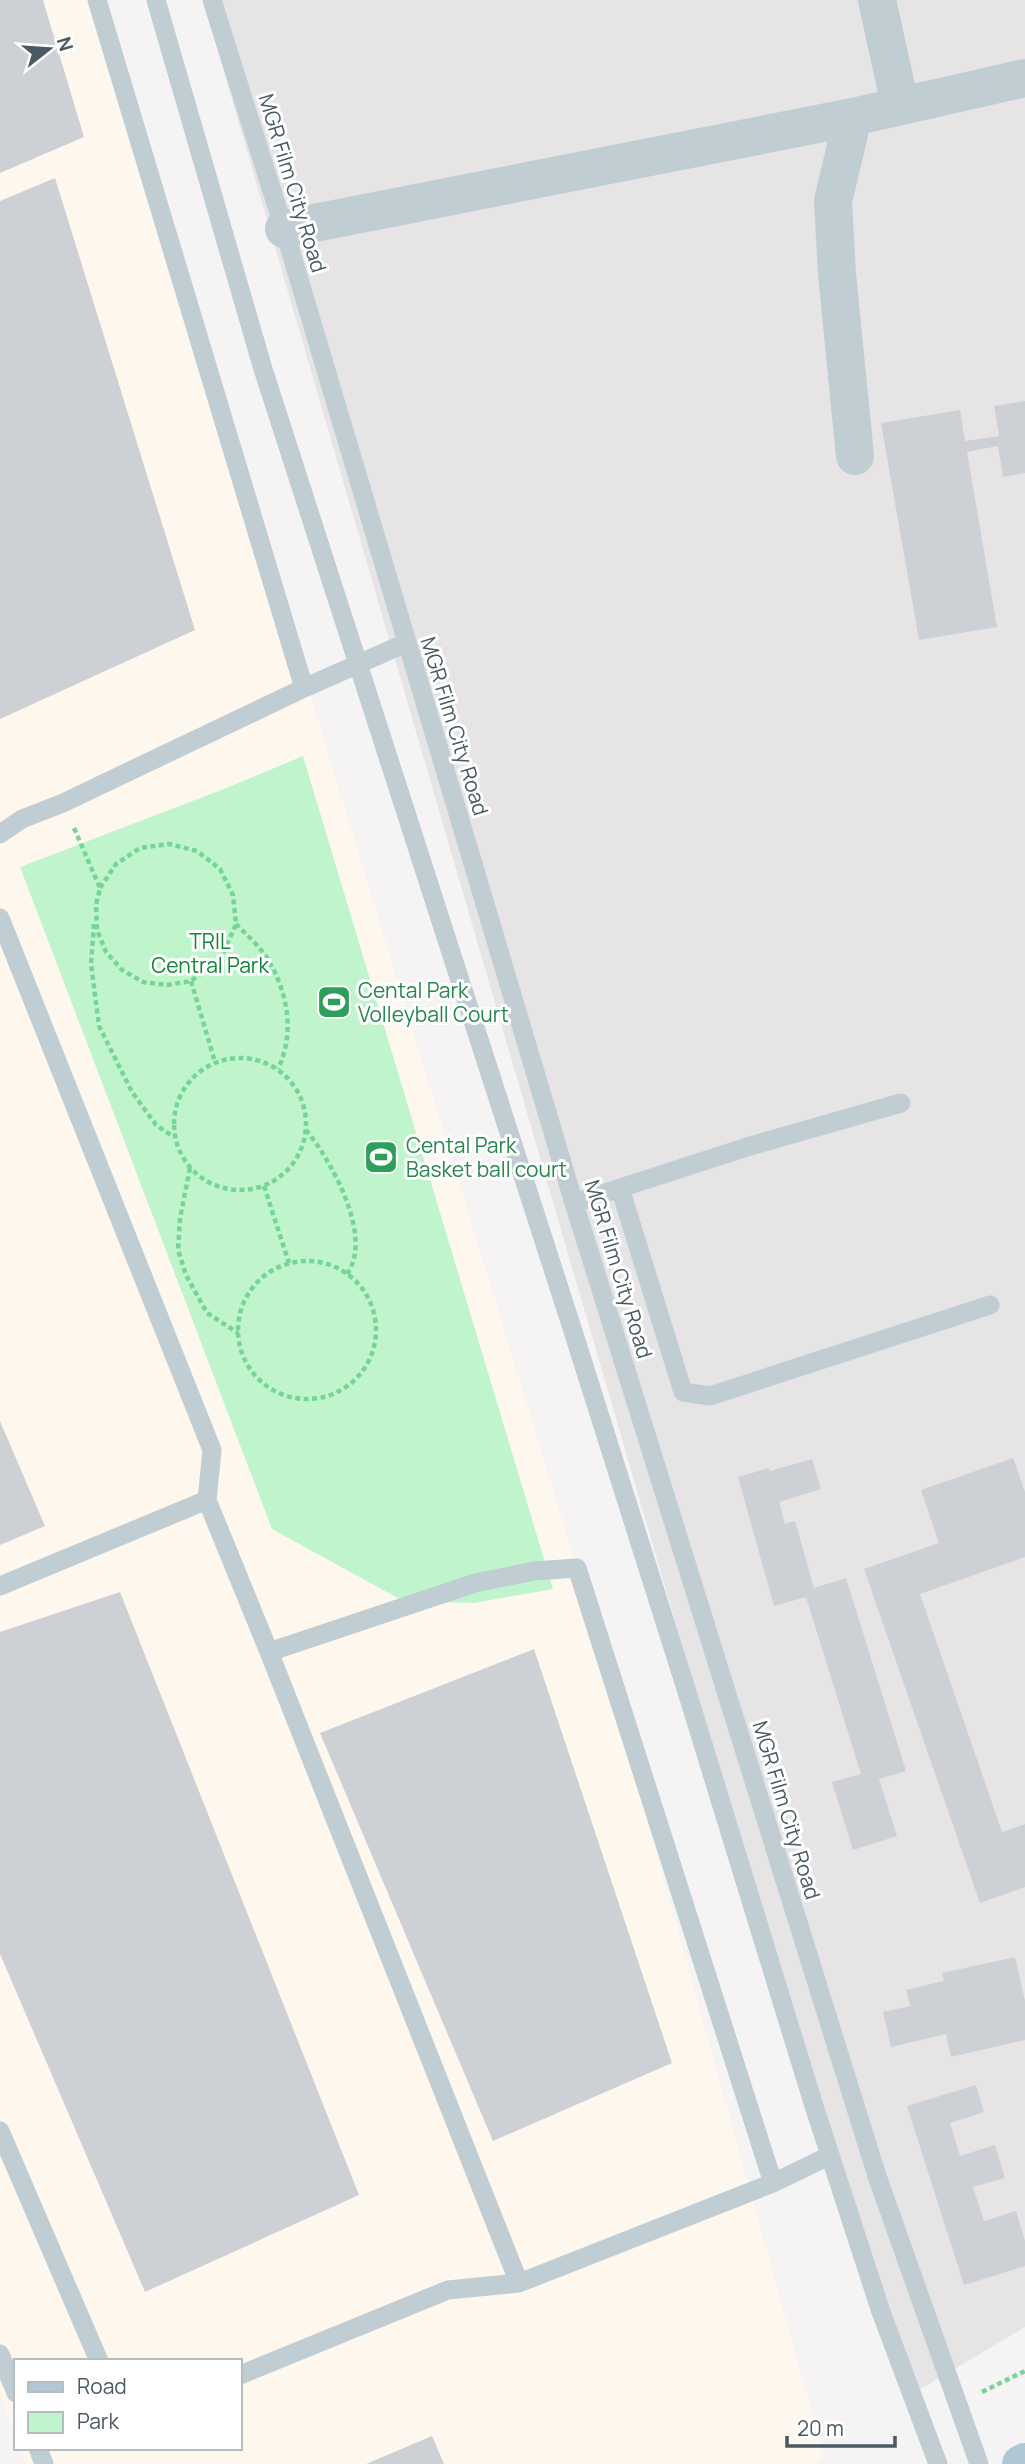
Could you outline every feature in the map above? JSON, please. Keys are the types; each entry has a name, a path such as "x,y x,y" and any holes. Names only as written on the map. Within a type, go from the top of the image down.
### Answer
{"street":[{"path":"877,0 901,105"},
{"path":"284,229 853,117 1025,78"},
{"path":"853,117 833,201 837,274 855,456"}],"lane":[{"path":"97,0 304,688"},
{"path":"156,0 263,369 687,1692 829,2156 881,2312 938,2464"},
{"name":"MGR Film City Road","path":"212,0 284,229 574,1203 872,2163 979,2464"},
{"path":"0,834 22,819 63,803 304,688 406,643"},
{"path":"0,918 212,1450 207,1500 270,1652 519,2283"},
{"path":"574,1203 901,1103"},
{"path":"620,1188 683,1392 710,1396 990,1305"},
{"path":"0,1586 207,1500"},
{"path":"270,1652 475,1583 534,1571 577,1568 773,2182"},
{"path":"0,2131 98,2359"},
{"path":"242,2374 448,2290 519,2283 773,2182 829,2156"},
{"path":"0,2354 14,2388"}],"path":[{"path":"63,803 100,888"},
{"path":"96,905 97,930 106,952 122,970 143,982 167,985 191,981 221,958 236,924 233,895 220,869 197,851 169,844 141,848 116,864 100,888 96,905 91,964 99,1026 132,1092 156,1125 174,1137"},
{"path":"236,924 271,964 282,994 288,1015 289,1035 278,1069"},
{"path":"191,981 215,1062"},
{"path":"236,1057 258,1060 278,1069 293,1085 304,1106 306,1129 300,1153 285,1173 264,1186 237,1191 212,1184 190,1168 180,1154 174,1137 174,1114 181,1092 195,1074 215,1062 236,1057"},
{"path":"306,1129 333,1168 349,1212 356,1243 353,1266 347,1274"},
{"path":"190,1168 180,1218 178,1250 186,1275 207,1312 237,1333"},
{"path":"264,1186 289,1263"},
{"path":"309,1261 329,1265 347,1274 368,1297 376,1327 371,1358 353,1383 326,1398 294,1399 266,1387 246,1363 237,1333 241,1310 251,1289 268,1273 289,1263 309,1261"},
{"path":"957,2403 1025,2371"}],"shaded area":[{"path":"0,0 98,0 577,1568 824,2456 812,2464 26,2464 21,2450 242,2450 242,2359 14,2359 14,2432 0,2397"},
{"path":"203,0 1025,0 1025,2327 904,2399 843,2198"}],"green space":[{"name":"TRIL Central Park","path":"303,756 553,1589 474,1603 403,1601 272,1529 20,867"}],"building":[{"path":"0,0 43,0 84,137 0,173"},
{"path":"55,178 195,630 0,719 0,201"},
{"path":"1025,401 1025,473 1003,477 998,446 967,452 997,627 919,640 881,423 960,410 965,441 999,436 994,406"},
{"path":"0,1421 45,1526 0,1545"},
{"path":"1013,1458 1025,1492 1025,1557 920,1594 1002,1832 1025,1824 1025,1887 980,1903 864,1569 939,1543 921,1490"},
{"path":"812,1459 821,1489 779,1502 785,1524 795,1521 814,1588 846,1578 906,1771 879,1779 897,1836 853,1850 832,1782 861,1774 806,1597 774,1606 738,1477"},
{"path":"120,1592 359,2195 145,2292 0,1954 0,1632"},
{"path":"534,1649 672,2063 493,2141 320,1733"},
{"path":"1015,1957 1025,2001 1025,2040 951,2057 946,2034 891,2047 883,2012 910,2006 906,1990 944,1981 942,1973"},
{"path":"976,2085 984,2112 950,2123 960,2156 995,2145 1005,2178 973,2187 984,2221 1016,2211 1025,2241 1025,2266 964,2285 907,2106"},
{"path":"432,2436 444,2464 366,2464"}],"place":[{"name":"Cental Park Volleyball Court","path":"334,1002"},
{"name":"Cental Park Basket ball court","path":"381,1157"}]}
